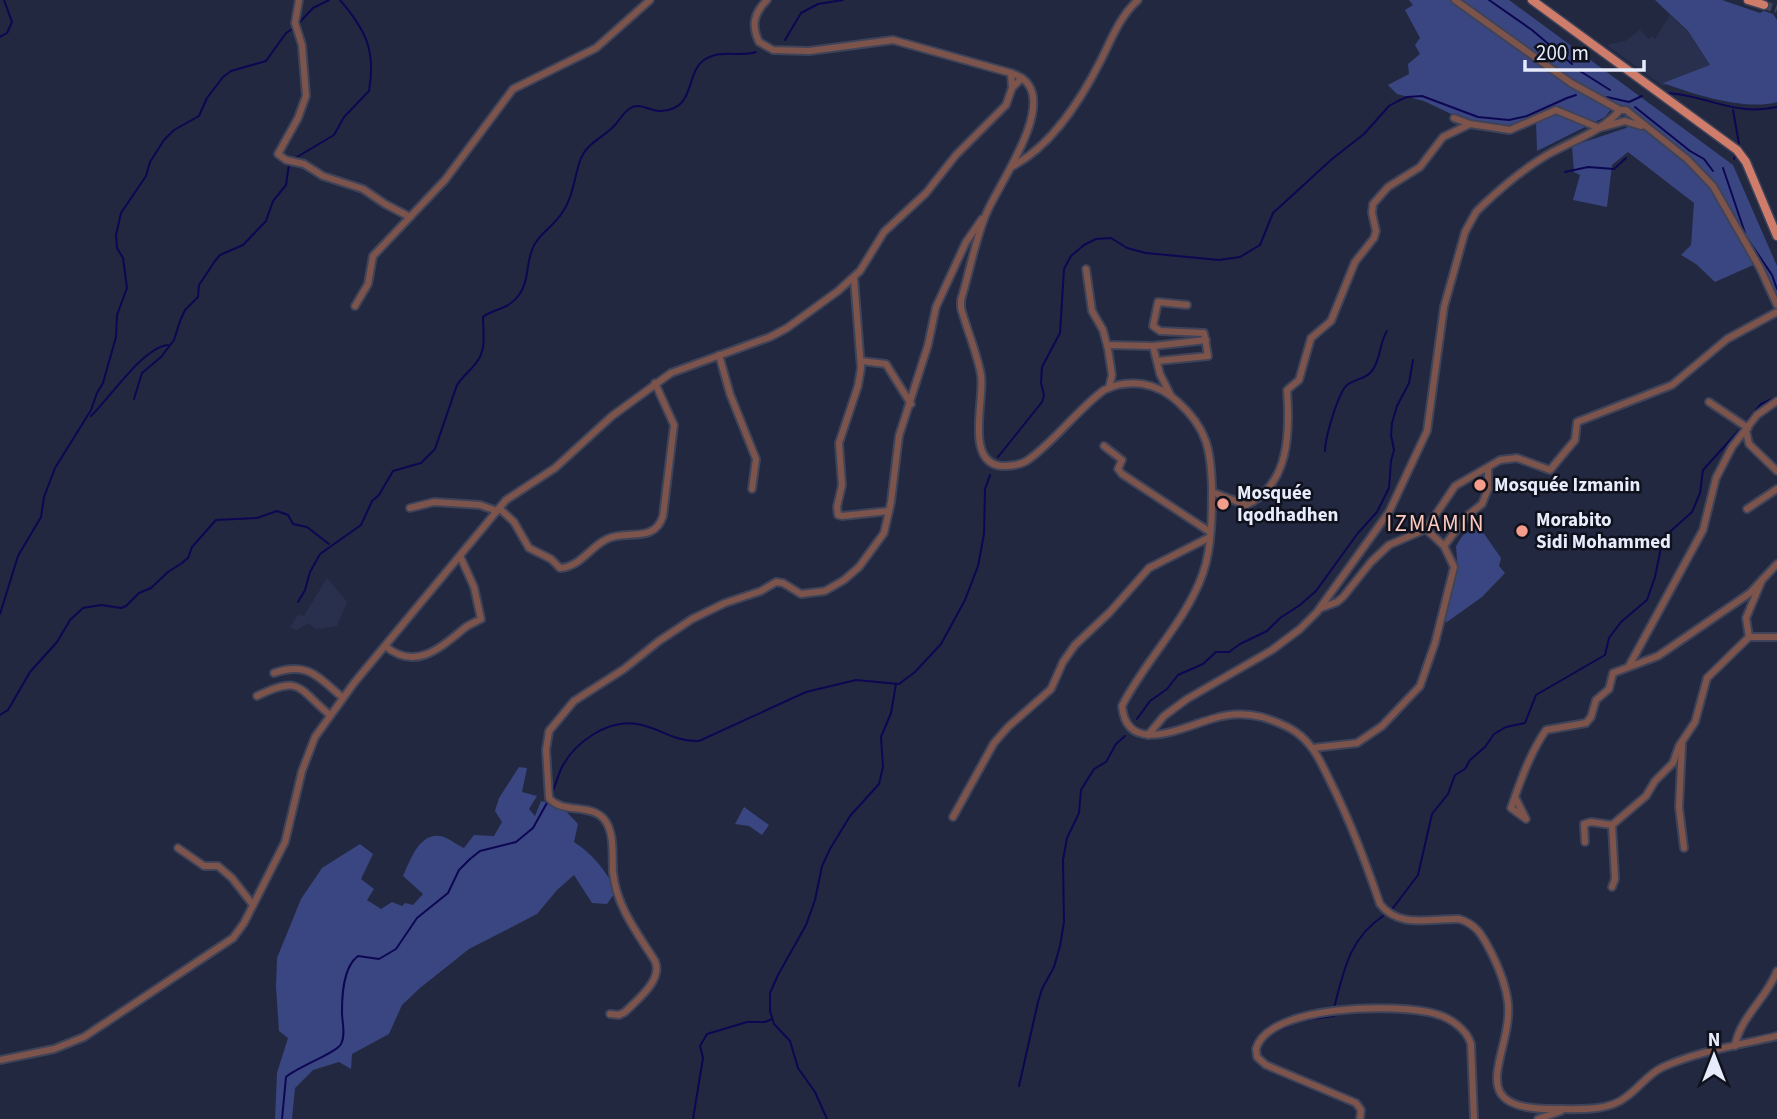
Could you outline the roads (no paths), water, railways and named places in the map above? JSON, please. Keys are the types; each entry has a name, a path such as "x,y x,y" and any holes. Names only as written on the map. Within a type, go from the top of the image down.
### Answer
{"main road":[{"path":"1532,0 1737,150 1749,168 1777,236"},
{"path":"1748,0 1764,5"}],"street":[{"path":"299,0 296,26 302,45 306,86 298,118 278,155 304,164 323,176 363,189 410,217"},
{"path":"355,306 368,284 373,256 444,180 513,89 596,48 650,0"},
{"path":"610,1014 622,1014 633,1004 656,978 657,965 617,893 607,823 592,811 557,805 550,799 546,750 549,731 582,695 624,669 682,625 725,603 761,591 776,582 805,595 836,587 854,572 869,554 884,533 890,511 899,436 928,345 936,307 966,242 986,214 1024,140 1033,108 1032,90 1022,78 1011,72 893,40 832,49 773,50 759,42 753,21 767,0"},
{"path":"1010,168 1029,158 1083,95 1125,12 1138,0"},
{"path":"1455,0 1620,116 1651,132"},
{"path":"0,1060 54,1049 84,1037 232,940 285,842 306,755 314,737 498,509 513,495 555,468 612,415 655,383 678,369 778,333 854,278 884,232 926,193 956,155 1006,105 1012,88 1011,72"},
{"path":"1012,88 1022,78"},
{"path":"1454,118 1470,124 1510,130 1556,110 1600,128"},
{"path":"1149,735 1172,710 1272,650 1300,629 1320,608 1389,512 1423,443 1430,417 1444,307 1470,221 1489,198 1535,163 1620,116 1629,117 1629,113 1705,176 1760,268 1777,305"},
{"path":"1212,492 1245,505 1257,497 1276,477 1282,464 1288,436 1287,390 1299,380 1311,338 1331,321 1355,262 1374,238 1376,231 1373,204 1388,187 1420,167 1443,137 1470,124"},
{"path":"986,214 961,308 981,374 979,430 981,450 985,457 999,466 1020,464 1028,460 1094,398 1123,384 1142,384 1162,389 1188,412 1206,437 1211,456 1212,492 1210,535 1203,572 1193,594 1122,706 1126,723 1133,730 1149,735 1168,733 1223,716 1243,714 1265,718 1298,733 1313,748 1351,823 1380,904 1385,911 1402,920 1459,919 1467,921 1480,933 1499,968 1508,1003 1496,1079 1503,1096 1512,1104 1536,1109 1608,1105 1624,1100 1659,1069 1682,1059 1777,1036"},
{"path":"1086,269 1092,311 1107,345 1112,375 1110,388"},
{"path":"854,278 861,362 858,386 839,443 842,485 836,510 840,516 890,511"},
{"path":"1157,361 1208,356 1203,332 1160,331 1153,326 1158,302 1187,304"},
{"path":"1320,608 1330,606 1343,597 1388,545 1426,529 1455,486 1500,460 1517,458 1550,470 1574,440 1577,422 1671,384 1727,339 1777,312"},
{"path":"1107,345 1153,346 1206,340"},
{"path":"1153,346 1160,374 1171,396"},
{"path":"719,355 730,394 756,459 752,489"},
{"path":"861,362 886,364 911,404"},
{"path":"410,508 434,502 498,509 514,522 529,548 551,559 560,568 576,563 607,539 626,535 640,536 656,528 663,516 674,425 655,383"},
{"path":"1629,666 1703,530 1716,478 1732,447 1757,415 1777,401"},
{"path":"1709,402 1747,429 1749,443 1777,471"},
{"path":"1104,446 1122,460 1118,470 1122,474 1210,535"},
{"path":"1444,546 1467,516 1482,504 1488,489 1488,469"},
{"path":"1747,509 1777,489"},
{"path":"1313,748 1357,743 1382,726 1420,686 1432,653 1454,567 1444,546 1426,529"},
{"path":"953,817 994,743 1051,689 1063,662 1075,645 1152,566 1210,535"},
{"path":"385,646 397,654 427,655 446,645 467,626 481,618 474,587 460,556"},
{"path":"1515,797 1546,730 1586,723 1596,700 1609,689 1613,673 1658,656 1750,593 1777,564"},
{"path":"1749,637 1746,618 1762,580"},
{"path":"1585,842 1584,824 1591,822 1612,825 1646,796 1673,763 1682,740 1695,722 1707,678 1749,637 1777,637"},
{"path":"274,673 301,667 323,680 343,698"},
{"path":"257,696 281,687 296,685 330,715"},
{"path":"1682,740 1679,807 1684,848"},
{"path":"1612,825 1615,879 1612,887"},
{"path":"178,848 204,866 218,866 232,878 253,905"},
{"path":"1735,1046 1739,1033 1769,989 1777,971"},
{"path":"1360,1119 1361,1110 1356,1103 1266,1065 1259,1059 1256,1049 1262,1037 1272,1029 1299,1018 1378,1007 1434,1013 1445,1017 1469,1036 1474,1119"},
{"path":"1538,1119 1569,1108"}],"waterway":[{"path":"0,37 7,33 12,22 4,0"},
{"path":"298,24 313,8 329,0"},
{"path":"292,160 334,135 344,117 369,91 371,64 367,42 356,21 340,0"},
{"path":"785,40 801,13 818,4 843,0"},
{"path":"1489,0 1532,30 1572,64"},
{"path":"0,614 18,556 41,517 44,497 55,468 91,410 103,383 116,337 117,315 127,288 123,258 117,248 116,235 121,213 146,176 150,162 164,140 174,130 199,116 207,98 223,77 231,71 266,61 286,33 294,28"},
{"path":"298,602 320,554 361,525 372,501 379,495 393,471 421,463 435,449 457,385 482,352 483,317 510,304 519,295 534,245 559,218 566,206 581,158 587,149 634,106 667,111 680,104 688,92 695,71 704,60 717,55 756,52"},
{"path":"1580,71 1610,90"},
{"path":"1665,93 1747,109 1777,107"},
{"path":"998,457 1042,402 1042,367 1060,333 1064,269 1071,256 1084,245 1096,239 1111,238 1127,248 1146,253 1219,260 1240,257 1260,245 1273,213 1364,134 1389,106 1398,101 1422,96 1478,117 1509,120 1527,116 1576,95"},
{"path":"1607,97 1629,102 1642,96"},
{"path":"1635,107 1704,159 1713,171"},
{"path":"1733,110 1739,144"},
{"path":"1565,172 1588,167 1614,169 1626,158"},
{"path":"134,399 142,373 161,357 174,340 185,310 198,297 199,285 215,261 220,255 243,245 266,221 273,201 286,185 289,164"},
{"path":"1723,168 1745,233"},
{"path":"1747,238 1772,275 1777,289"},
{"path":"1325,451 1327,436 1343,390 1350,383 1371,372 1377,363 1387,331"},
{"path":"91,416 137,364 158,348 168,345"},
{"path":"1137,719 1150,701 1167,689 1178,675 1203,664 1216,652 1229,652 1267,631 1280,618 1300,605 1316,591 1358,533 1377,512 1389,488 1394,450 1392,423 1409,383 1413,360"},
{"path":"1745,423 1761,404 1777,397"},
{"path":"1393,908 1418,875 1432,814 1448,794 1455,775 1465,769 1494,734 1506,727 1525,723 1536,695 1605,655 1609,638 1621,622 1647,600 1663,538 1692,512 1700,493 1703,470 1742,427"},
{"path":"552,793 562,767 575,749 594,734 615,725 637,724 681,739 699,741 806,692 856,680 899,684 915,672 941,644 965,600 978,566 984,534 985,489 990,475"},
{"path":"0,715 8,710 30,672 57,642 70,620 83,608 101,605 121,608 126,606 139,593 151,588 188,558 192,547 216,520 257,518 277,511 288,515 293,524 307,527 329,544"},
{"path":"827,1119 815,1092 798,1068 790,1041 774,1024 770,1011 770,993 806,925 815,900 822,866 830,849 850,816 879,784 883,767 881,737 891,713 896,684"},
{"path":"1019,1086 1038,1002 1060,946 1064,922 1063,860 1067,838 1079,813 1081,790 1094,769 1106,762 1116,744 1125,736"},
{"path":"282,1119 286,1077 341,1044 344,1033 343,990 346,974 353,961 358,956 379,959 396,949 417,918 448,893 459,870 470,859 480,851 516,842 533,828 548,801"},
{"path":"1334,1008 1345,968 1355,945 1383,916"},
{"path":"1304,1020 1334,1016"},
{"path":"693,1119 703,1058 700,1046 707,1034 747,1022 765,1022 772,1019"},
{"path":"1281,1029 1292,1024"}],"tunnel":[{"path":"1764,5 1777,9"}],"place":[{"name":"Mosquée Izmanin","path":"1480,485"},
{"name":"Mosquée Iqodhadhen","path":"1223,504"},
{"name":"Morabito Sidi Mohammed","path":"1522,531"}],"district":[{"name":"IZMAMIN","path":"1436,523"}]}
